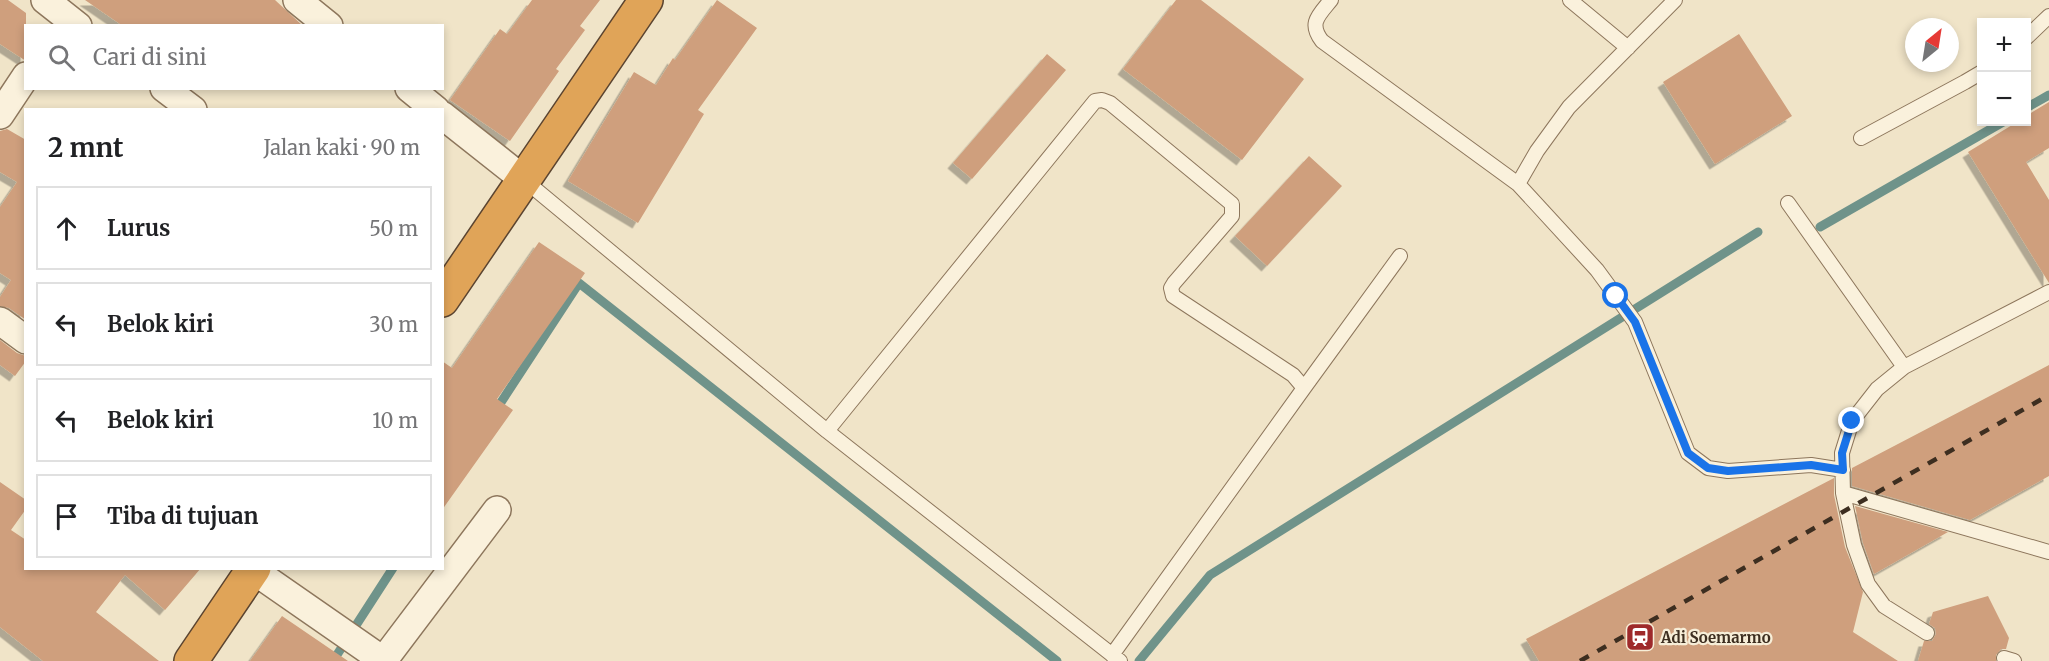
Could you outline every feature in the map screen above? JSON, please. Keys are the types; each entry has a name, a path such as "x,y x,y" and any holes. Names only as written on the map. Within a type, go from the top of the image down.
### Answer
{"highway":[{"path":"444,295 646,0"},
{"path":"190,661 252,570"}],"street":[{"path":"297,0 327,24"},
{"path":"0,115 24,79"},
{"path":"167,90 190,108"},
{"path":"411,90 434,108"},
{"path":"444,117 524,179"},
{"path":"0,321 24,339"},
{"path":"254,570 382,660 497,510"}],"lane":[{"path":"1331,0 1317,18 1315,27 1322,41 1518,184 1597,270 1635,322 1688,453 1708,468 1728,471 1811,465 1843,470"},
{"path":"1570,0 1628,48"},
{"path":"1518,184 1537,151 1559,120 1675,0"},
{"path":"2031,33 2049,16"},
{"path":"1861,138 1977,75"},
{"path":"827,431 1099,100 1110,103 1232,204 1232,216 1171,288 1173,296 1293,375 1304,388"},
{"path":"524,179 827,431 1116,658 1304,388 1400,256"},
{"path":"1788,203 1905,367"},
{"path":"1927,633 1884,606 1868,584 1854,545 1843,493 1842,453 1852,421 1877,389 1905,367 2049,292"},
{"path":"1843,493 2049,552"}],"building":[{"path":"0,0 8,0 26,13 24,60 0,44"},
{"path":"85,0 275,0 301,24 120,24"},
{"path":"532,0 600,0 580,26 585,30 556,69 559,71 510,141 450,100 500,29 507,34"},
{"path":"717,0 757,28 698,110 704,114 638,223 568,181 634,72 656,85 673,58 675,60"},
{"path":"1176,0 1201,0 1304,79 1242,160 1123,69"},
{"path":"1739,34 1792,116 1715,164 1663,82"},
{"path":"1047,54 1066,70 972,179 953,163"},
{"path":"2049,102 2049,148 2026,162 2049,200 2049,283 1968,152 2010,126 2031,126 2031,113"},
{"path":"7,129 24,139 24,319 9,308 0,306 0,297 11,280 0,273 0,207 17,182 0,172 0,131"},
{"path":"1309,156 1342,186 1267,266 1235,236"},
{"path":"539,242 585,273 497,399 513,410 444,507 444,362 452,368"},
{"path":"0,340 17,353 24,355 24,364 15,376 0,365"},
{"path":"2049,365 2049,476 1970,520 1852,486 1852,468"},
{"path":"1834,478 1834,495 1845,547 1863,592 1853,632 1898,661 1539,661 1526,639"},
{"path":"0,482 24,499 24,512 11,530 24,539 24,570 199,570 165,610 125,575 96,612 159,661 43,661 0,627"},
{"path":"1855,506 1948,532 1874,574 1863,543"},
{"path":"1988,596 2009,638 2006,649 2001,649 1996,655 1996,661 1918,661 1924,641 1932,641 1936,634 1935,628 1929,624 1933,612"},
{"path":"282,616 348,661 250,661"}],"waterway":[{"path":"2031,105 2049,95"},
{"path":"1820,227 1996,126"},
{"path":"1139,661 1210,575 1758,232"},
{"path":"496,410 579,283 1057,661"},
{"path":"333,661 392,570"}],"railway":[{"path":"1580,661 2049,395"}],"place":[{"name":"Adi Soemarmo","path":"1640,637"}],"route":[{"path":"1616,296 1635,322 1688,453 1708,468 1728,471 1811,465 1843,470 1842,453 1852,421"}]}
